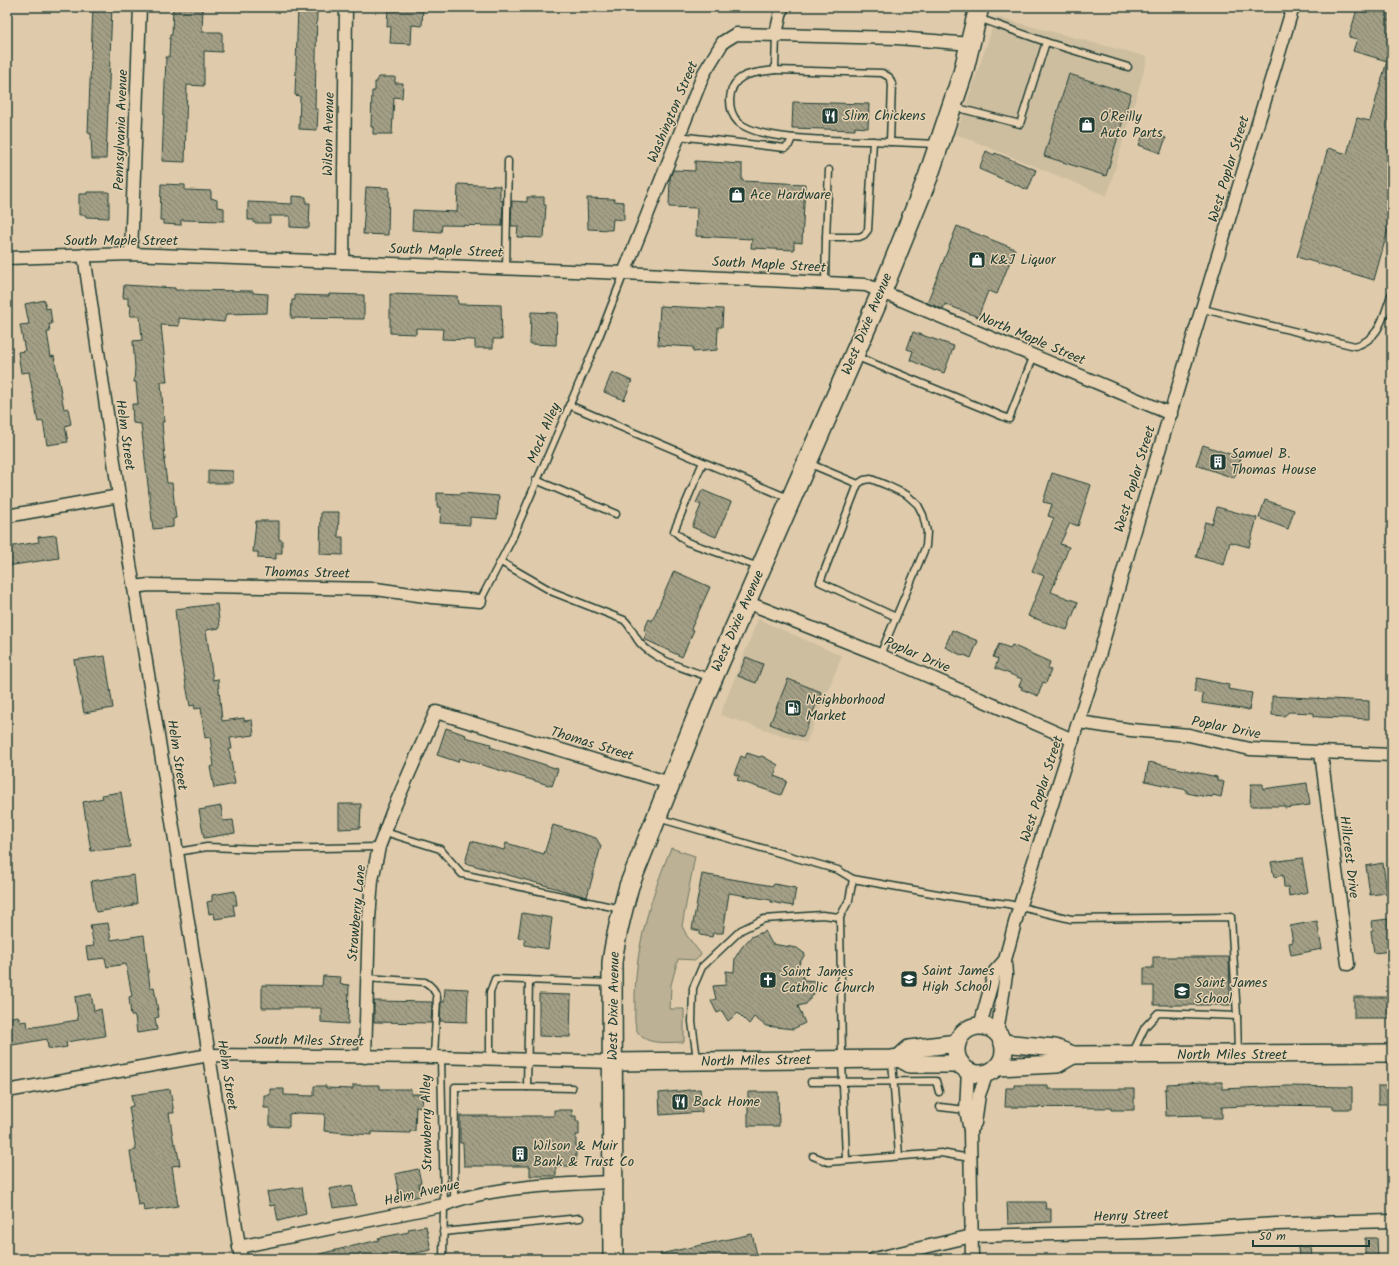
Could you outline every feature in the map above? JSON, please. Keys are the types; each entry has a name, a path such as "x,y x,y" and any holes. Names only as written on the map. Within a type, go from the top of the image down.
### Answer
{"main road":[{"name":"West Dixie Avenue","path":"613,1259 614,1182 612,983 615,939 622,909 629,886 713,679 882,291 928,177 953,106 971,44 978,12"},
{"path":"980,1026 987,1027 1000,1038 1003,1057 992,1070 980,1074 964,1067 956,1050 958,1043 966,1031 980,1026"},
{"name":"North Miles Street","path":"1000,1038 1055,1048 1073,1055 1392,1053"},
{"name":"North Miles Street","path":"895,1058 909,1049 958,1043"},
{"name":"North Miles Street","path":"992,1070 1057,1064 1073,1055"},
{"name":"North Miles Street","path":"613,1062 842,1060 895,1058 910,1064 964,1067"}],"street":[{"name":"Pennsylvania Avenue","path":"132,254 140,7"},
{"name":"Wilson Avenue","path":"343,262 346,7"},
{"path":"782,7 776,34 897,38 971,44"},
{"name":"West Poplar Street","path":"1000,1038 1006,975 1005,960 1019,908 1073,740 1293,7"},
{"name":"Washington Street","path":"624,273 704,73 723,42 736,34 776,34"},
{"name":"South Maple Street","path":"7,258 132,254 506,268 866,285 882,291"},
{"name":"Helm Street","path":"84,255 119,496 178,852 240,1253"},
{"name":"North Maple Street","path":"882,291 1034,355 1156,409 1171,414"},
{"path":"7,516 119,496"},
{"name":"Thomas Street","path":"134,587 149,585 376,589 432,597 480,601"},
{"name":"Poplar Drive","path":"746,602 880,655 1073,740"},
{"name":"Thomas Street","path":"436,712 670,783"},
{"name":"Strawberry Lane","path":"365,1057 369,919 372,880 379,847 436,712"},
{"name":"Poplar Drive","path":"1078,722 1131,730 1189,735 1250,749 1392,755"},
{"name":"Hillcrest Drive","path":"1321,753 1348,964"},
{"name":"West Poplar Street","path":"980,1026 995,971 1005,960"},
{"name":"South Miles Street","path":"7,1091 209,1055 437,1057 613,1062"},
{"path":"964,1067 966,1110 970,1130 972,1259"},
{"path":"970,1130 976,1123 979,1094 992,1070"},
{"name":"Helm Avenue","path":"240,1253 504,1190 576,1183 614,1182"},
{"name":"Henry Street","path":"874,1259 972,1236 1144,1232 1276,1224 1392,1221"}],"lane":[{"path":"978,12 1046,42 1128,67"},
{"path":"775,70 776,34"},
{"path":"953,106 1020,124 1046,42"},
{"path":"890,142 892,84 889,77 882,73 775,70 749,73 738,79 731,90 730,101 732,114 739,122 750,129 792,138 939,145"},
{"path":"678,136 785,148 789,145 792,138"},
{"path":"826,237 859,237 864,235 868,230 873,141"},
{"path":"506,268 508,161"},
{"path":"825,283 829,170"},
{"name":"Mock Alley","path":"480,601 500,562 569,405 624,273"},
{"path":"1203,309 1355,346 1366,343 1376,334 1392,293"},
{"path":"854,356 1009,419 1034,355"},
{"path":"569,405 791,500"},
{"path":"703,462 674,531 687,542 761,568"},
{"path":"807,462 858,484"},
{"path":"880,655 926,546 927,532 923,515 918,505 907,495 871,479 864,480 858,484 820,582 896,617"},
{"path":"536,480 616,514"},
{"path":"500,562 553,592 624,620 631,626 639,642 648,650 664,659 713,679"},
{"path":"657,817 838,870 853,879 966,899 1008,904 1019,908 1071,918 1231,917 1238,1054"},
{"path":"385,832 440,849 462,874 622,909"},
{"path":"178,852 207,847 263,849 379,847"},
{"path":"846,1159 842,1060 840,917 849,900 853,879"},
{"path":"697,1061 692,1022 693,988 702,967 741,930 764,919 822,915 840,917"},
{"name":"Strawberry Alley","path":"367,978 425,982 435,991 437,1057 449,1203 443,1232 443,1259"},
{"path":"490,1059 490,992 495,979 612,983"},
{"path":"527,1086 529,980"},
{"path":"1131,1055 1145,1027 1158,1013 1237,1016"},
{"path":"895,1058 894,1081 898,1156"},
{"path":"811,1082 936,1081 939,1092"},
{"path":"449,1203 455,1087 527,1086 572,1088"},
{"path":"940,1107 966,1110"},
{"path":"813,1156 828,1162 846,1159 941,1153 970,1158"},
{"path":"443,1232 580,1218"}],"shaded area":[{"path":"996,17 1148,57 1107,196 956,134"},
{"path":"758,619 842,656 806,743 720,715"},
{"path":"671,848 695,856 682,926 687,936 701,954 696,960 678,959 671,985 670,1009 684,1009 684,1042 646,1040 637,1031 635,1019 635,985 640,945 656,886"}],"building":[{"path":"93,7 112,7 106,159 92,159 91,134 88,133"},
{"path":"173,7 203,7 202,32 221,32 222,34 222,52 204,51 204,86 187,85 185,162 162,161 166,57 169,57 170,35 172,35"},
{"path":"298,7 317,7 315,109 318,109 317,130 299,129 300,96 295,95"},
{"path":"388,7 423,7 422,26 412,25 411,44 390,43 391,27 387,26"},
{"path":"1368,7 1392,7 1392,231 1388,230 1374,280 1297,257 1328,148 1347,154 1357,118 1370,121 1387,61 1353,51 1357,39 1349,37 1357,9 1367,12"},
{"name":"O'Reilly Auto Parts","path":"1069,74 1131,94 1106,176 1044,156"},
{"path":"378,77 395,77 395,83 403,83 402,98 394,97 392,134 373,134 373,127 371,127 372,91 375,91 375,82 377,82"},
{"name":"Slim Chickens","path":"793,102 869,104 868,128 855,127 855,130 792,128"},
{"path":"1145,130 1166,138 1160,153 1139,145"},
{"path":"986,151 994,155 995,153 1036,170 1028,190 979,169"},
{"name":"Ace Hardware","path":"695,161 742,164 742,181 805,184 802,243 794,242 794,250 751,248 752,239 696,236 697,208 669,207 670,178 673,170 695,171"},
{"path":"161,184 185,185 185,190 211,191 211,198 217,200 217,207 224,208 224,221 181,220 181,225 163,224 163,220 160,220"},
{"path":"458,184 500,186 500,200 503,201 502,226 442,225 441,232 412,230 413,210 457,212"},
{"path":"366,187 389,188 388,235 363,234"},
{"path":"87,192 109,192 109,218 86,217 86,215 79,215 79,194 87,194"},
{"path":"292,196 306,197 306,203 310,203 309,228 290,227 290,216 270,216 270,223 254,223 254,220 248,220 248,202 292,204"},
{"path":"527,197 544,197 544,205 546,205 544,238 517,237 518,226 511,226 512,201 527,202"},
{"path":"587,198 614,199 614,201 624,202 624,220 613,219 612,230 588,229"},
{"name":"K&J Liquor","path":"957,226 1015,249 997,294 988,291 978,317 945,304 943,309 927,303"},
{"path":"124,285 175,288 175,290 253,291 253,293 268,294 267,313 226,314 224,322 179,318 179,326 161,325 167,382 161,382 164,422 162,422 164,460 167,483 172,483 176,518 173,519 173,527 153,529 141,424 133,423 132,404 138,404 136,382 134,382 135,368 133,341 142,340 140,316 130,316 131,306 128,305 128,298 123,298"},
{"path":"329,294 364,295 364,319 291,318 292,300 295,300 295,295 329,296"},
{"path":"390,294 457,296 458,304 501,305 502,339 493,339 493,348 475,348 475,340 442,339 443,329 416,328 416,334 390,333"},
{"path":"45,300 46,309 50,308 52,324 49,324 50,332 47,332 51,357 54,356 64,409 68,408 71,424 65,426 68,442 47,445 43,421 38,422 29,372 21,373 18,352 25,351 20,325 29,324 25,304"},
{"path":"660,306 723,309 722,327 718,327 717,350 693,352 693,347 658,345"},
{"path":"531,312 557,313 556,345 530,344"},
{"path":"913,332 954,346 944,373 935,371 910,360 913,351 907,349"},
{"path":"612,372 632,381 624,400 604,392"},
{"name":"Samuel B. Thomas House","path":"1203,445 1241,458 1234,478 1196,465"},
{"path":"208,470 233,471 233,483 208,483"},
{"path":"1052,473 1091,485 1078,526 1070,523 1060,544 1069,547 1051,592 1078,602 1067,630 1028,616 1044,576 1032,571 1054,518 1048,516 1052,504 1043,502"},
{"path":"702,490 731,502 716,537 692,527 701,505 696,503"},
{"path":"437,493 462,493 499,496 497,519 470,517 470,525 440,523 441,507 437,507"},
{"path":"1265,500 1294,510 1288,529 1259,518"},
{"path":"1217,507 1257,518 1249,547 1230,542 1224,565 1196,557 1205,522 1212,524"},
{"path":"321,512 339,512 338,537 343,537 343,555 320,554"},
{"path":"256,521 279,521 279,540 282,540 282,553 276,553 276,559 258,558 258,552 253,552"},
{"path":"56,535 59,558 7,566 7,547 39,542 38,537"},
{"path":"674,571 710,587 691,629 694,630 682,657 644,639 647,631 644,630 649,619 652,621"},
{"path":"217,604 220,628 206,630 213,680 218,679 222,721 244,718 244,721 252,720 254,735 230,738 232,749 229,749 235,784 214,788 210,767 214,766 210,737 205,738 201,708 195,709 194,705 190,706 179,647 175,609"},
{"path":"952,630 978,641 971,658 964,655 963,656 945,647"},
{"path":"999,644 1010,648 1012,645 1050,662 1048,669 1051,670 1046,683 1043,682 1038,696 1021,689 1022,687 1019,686 1022,679 995,668 998,659 993,657"},
{"path":"105,656 113,708 84,713 74,660"},
{"path":"746,657 763,664 756,683 738,676"},
{"path":"1197,678 1229,685 1228,689 1252,693 1249,710 1202,703 1203,694 1194,692"},
{"path":"788,679 821,692 803,737 770,724"},
{"path":"1272,696 1369,701 1369,719 1319,717 1314,716 1314,713 1289,712 1284,716 1272,715"},
{"path":"446,728 466,735 465,737 491,744 490,747 558,769 552,786 459,758 458,762 437,755"},
{"path":"747,753 759,757 762,756 778,765 774,776 787,781 781,795 737,780 739,776 734,774 741,756 745,758"},
{"path":"1149,762 1217,777 1217,780 1224,782 1221,797 1213,795 1212,797 1207,797 1187,793 1187,790 1145,781"},
{"path":"1307,783 1310,805 1285,808 1285,806 1250,806 1251,784 1263,784 1263,789"},
{"path":"121,792 130,847 91,851 83,802 103,798 102,795"},
{"path":"339,804 361,804 360,828 339,829"},
{"path":"221,806 223,821 233,820 235,833 204,838 199,810"},
{"path":"553,825 596,838 601,846 587,897 465,863 471,841 504,850 506,843 544,854"},
{"path":"1302,858 1308,892 1289,896 1288,887 1284,887 1283,875 1274,877 1271,862"},
{"path":"1383,863 1387,893 1370,895 1366,866"},
{"path":"702,874 773,886 774,884 796,888 793,906 771,902 771,900 729,893 723,933 713,933 712,937 700,935 700,931 692,929"},
{"path":"134,875 137,904 96,912 91,881"},
{"path":"235,891 237,905 233,905 235,916 215,919 214,913 209,914 207,902 212,901 212,895"},
{"path":"522,913 552,918 548,949 525,945 525,939 518,938"},
{"path":"1388,919 1392,951 1374,953 1371,931 1373,930 1372,921"},
{"path":"1317,921 1322,949 1291,955 1289,943 1293,942 1290,926"},
{"path":"108,923 111,940 144,935 150,988 154,987 159,1017 155,1018 157,1030 137,1033 135,1016 131,1016 129,997 132,996 126,964 107,967 105,958 88,960 86,947 94,946 90,925"},
{"name":"Saint James Catholic Church","path":"765,931 772,944 797,948 805,954 798,966 804,980 816,981 816,991 806,1004 798,1006 805,1023 793,1029 766,1026 754,1017 749,1024 738,1013 728,1021 722,1011 717,1013 711,1001 716,999 713,986 726,985 726,971 734,972 735,958 742,947 751,937"},
{"path":"1153,957 1229,957 1230,1005 1154,1005 1154,986 1144,986 1144,968 1153,968"},
{"path":"323,976 341,977 340,984 349,985 348,1024 321,1022 321,1008 262,1008 262,985 322,986"},
{"path":"445,988 468,989 467,1022 440,1021 441,1002 444,1002"},
{"path":"91,994 94,1011 101,1009 105,1036 66,1042 67,1047 55,1049 48,1048 47,1039 7,1046 7,1018 18,1016 20,1022 27,1021 28,1028 78,1020 75,997"},
{"path":"539,994 571,995 570,1037 539,1036"},
{"path":"1354,997 1392,997 1392,1018 1354,1018"},
{"path":"374,1001 432,1002 431,1023 374,1022"},
{"path":"1222,1082 1222,1089 1287,1086 1352,1087 1352,1109 1333,1109 1333,1106 1271,1105 1222,1107 1222,1118 1202,1118 1202,1115 1166,1116 1165,1089 1167,1089 1167,1084"},
{"path":"353,1085 380,1085 380,1089 411,1089 411,1094 423,1094 422,1107 416,1106 415,1131 410,1131 410,1133 372,1132 372,1135 324,1131 325,1114 298,1113 289,1114 289,1127 270,1126 270,1108 264,1108 264,1095 270,1095 270,1089 284,1089 284,1095 314,1096 314,1086 353,1089"},
{"path":"1014,1085 1048,1085 1048,1089 1134,1089 1134,1110 1111,1110 1111,1108 1005,1107 1006,1088 1014,1088"},
{"path":"1378,1086 1392,1086 1392,1104 1378,1104"},
{"path":"170,1089 174,1113 169,1113 174,1144 176,1144 180,1165 172,1166 178,1206 144,1211 143,1204 138,1205 130,1151 136,1150 129,1107 133,1106 131,1095"},
{"name":"Back Home","path":"700,1089 702,1112 660,1115 659,1093"},
{"path":"748,1092 778,1092 779,1126 748,1126"},
{"name":"Wilson & Muir Bank & Trust Co","path":"554,1110 572,1110 572,1116 576,1116 576,1121 579,1121 579,1135 576,1135 576,1166 556,1166 556,1176 530,1176 530,1166 464,1166 463,1143 460,1143 460,1116 554,1116"},
{"path":"418,1169 421,1182 419,1183 420,1196 402,1200 401,1196 399,1196 395,1174"},
{"path":"352,1185 356,1205 333,1208 329,1189"},
{"path":"302,1187 306,1214 278,1221 275,1205 270,1206 267,1192"},
{"path":"1007,1202 1045,1202 1046,1209 1051,1209 1051,1222 1008,1224"},
{"path":"426,1226 431,1250 384,1259 320,1259 319,1254 379,1240 378,1238 409,1232 408,1229"},
{"path":"752,1234 758,1259 661,1259 660,1254"},
{"path":"1365,1238 1377,1238 1378,1259 1365,1259"},
{"path":"1311,1246 1312,1259 1299,1259 1298,1247"}],"place":[{"name":"Slim Chickens","path":"830,116"},
{"name":"O'Reilly Auto Parts","path":"1087,125"},
{"name":"Ace Hardware","path":"737,195"},
{"name":"K&J Liquor","path":"977,260"},
{"name":"Samuel B. Thomas House","path":"1218,462"},
{"name":"Neighborhood Market","path":"793,708"},
{"name":"Saint James High School","path":"909,979"},
{"name":"Saint James Catholic Church","path":"768,980"},
{"name":"Saint James School","path":"1182,991"},
{"name":"Back Home","path":"680,1102"},
{"name":"Wilson & Muir Bank & Trust Co","path":"520,1154"}]}
